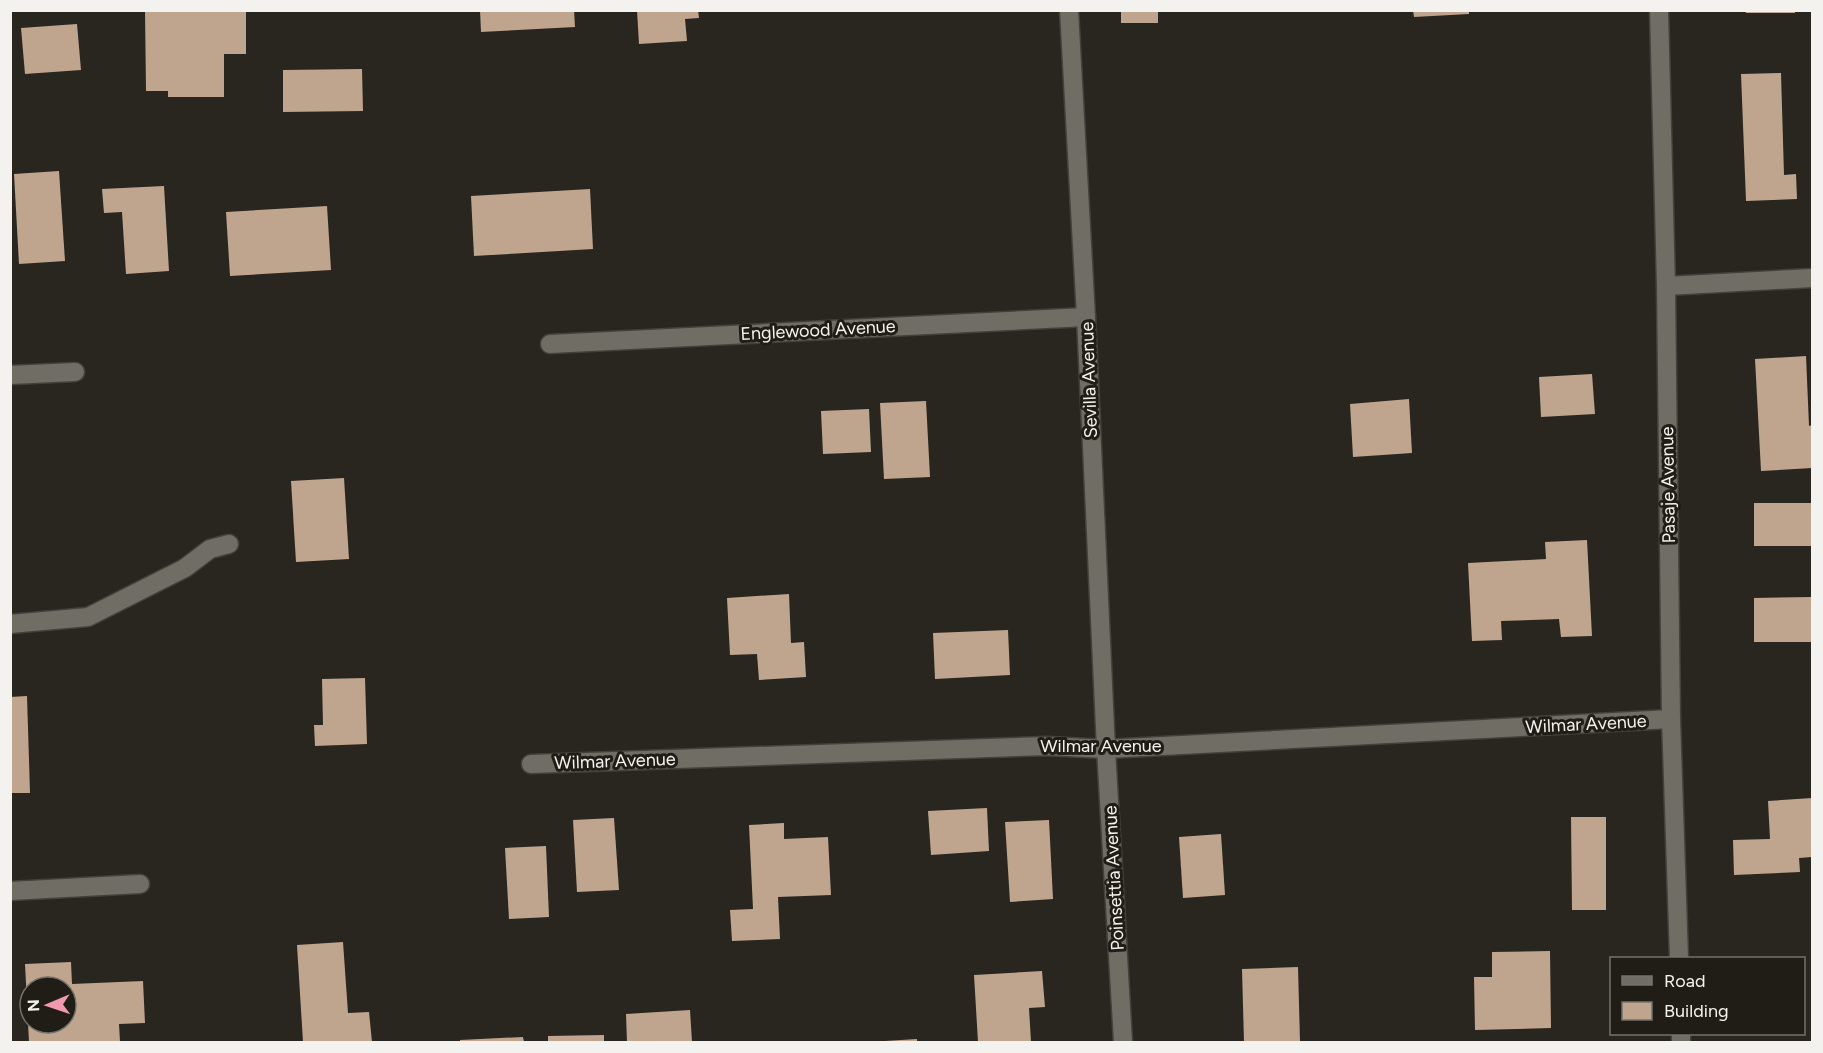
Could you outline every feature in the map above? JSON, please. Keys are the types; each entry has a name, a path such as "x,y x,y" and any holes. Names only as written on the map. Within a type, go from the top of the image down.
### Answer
{"street":[{"name":"Sevilla Avenue","path":"1069,10 1106,749"},
{"name":"Pasaje Avenue","path":"1659,10 1666,286 1671,719 1679,957"},
{"path":"1666,286 1812,278"},
{"name":"Englewood Avenue","path":"550,344 1086,317"},
{"path":"10,375 75,372"},
{"path":"10,624 88,618 185,568 210,549 229,544"},
{"name":"Wilmar Avenue","path":"531,764 1047,746 1106,749 1671,719"},
{"name":"Poinsettia Avenue","path":"1106,749 1123,1042"},
{"path":"10,891 141,884"}],"building":[{"path":"145,10 246,10 246,54 224,54 224,97 168,97 168,91 146,91"},
{"path":"480,10 574,10 575,27 481,32"},
{"path":"637,10 698,10 699,18 685,19 687,41 639,44"},
{"path":"1121,10 1158,10 1158,23 1121,23"},
{"path":"1413,10 1469,10 1469,14 1414,17"},
{"path":"1745,10 1795,10 1795,13 1746,13"},
{"path":"77,24 81,70 25,74 21,28"},
{"path":"362,69 363,111 283,112 283,70"},
{"path":"1781,73 1784,175 1796,174 1797,199 1746,201 1741,74"},
{"path":"59,171 65,261 19,264 14,174"},
{"path":"164,186 169,271 126,274 122,212 104,213 102,189"},
{"path":"590,189 593,249 474,256 471,196"},
{"path":"327,206 331,270 230,276 226,212"},
{"path":"1806,356 1809,426 1812,425 1812,468 1761,471 1755,359"},
{"path":"1592,374 1595,414 1541,417 1539,377"},
{"path":"1409,399 1412,453 1353,457 1350,404"},
{"path":"926,401 930,477 884,479 880,403"},
{"path":"869,409 871,452 823,454 821,411"},
{"path":"344,478 349,559 296,562 291,481"},
{"path":"1754,503 1812,503 1812,546 1754,546"},
{"path":"1587,540 1592,636 1561,637 1559,619 1501,621 1502,640 1472,641 1468,563 1546,559 1545,542"},
{"path":"789,594 791,643 804,642 806,677 759,680 757,654 730,655 727,598"},
{"path":"1812,597 1812,642 1754,642 1754,598"},
{"path":"1008,630 1010,675 935,679 933,633"},
{"path":"365,678 367,744 315,746 314,725 323,725 322,679"},
{"path":"27,696 30,793 10,793 10,697"},
{"path":"1812,798 1812,857 1799,858 1800,872 1734,875 1733,840 1770,839 1768,801"},
{"path":"987,808 989,851 931,855 928,811"},
{"path":"1571,817 1606,817 1606,910 1572,910"},
{"path":"614,818 619,890 577,892 573,820"},
{"path":"1049,820 1053,899 1010,902 1005,822"},
{"path":"784,823 784,839 828,837 831,895 778,897 780,939 732,941 730,910 753,909 749,825"},
{"path":"1221,834 1225,895 1183,898 1179,837"},
{"path":"546,846 549,917 509,919 505,848"},
{"path":"343,942 348,1013 369,1012 372,1042 303,1042 297,945"},
{"path":"1550,951 1551,1028 1475,1030 1474,977 1492,977 1492,952"},
{"path":"71,962 72,975 26,975 25,964"},
{"path":"1298,967 1300,1042 1244,1042 1242,969"},
{"path":"1042,971 1045,1007 1029,1008 1031,1042 978,1042 974,975"},
{"path":"143,981 145,1023 119,1024 120,1042 29,1042 29,1035 78,1035 78,984"},
{"path":"690,1010 692,1042 627,1042 626,1014"},
{"path":"604,1035 604,1042 548,1042 548,1036"},
{"path":"523,1037 524,1042 460,1042 460,1040"},
{"path":"917,1039 917,1042 885,1042 885,1041"}]}
